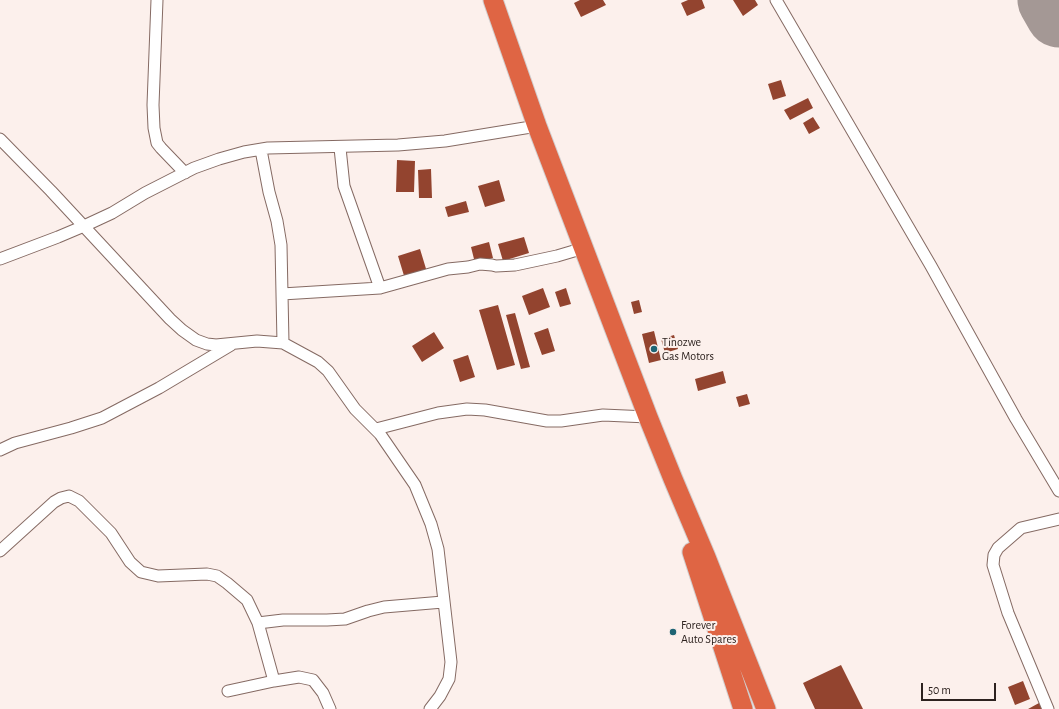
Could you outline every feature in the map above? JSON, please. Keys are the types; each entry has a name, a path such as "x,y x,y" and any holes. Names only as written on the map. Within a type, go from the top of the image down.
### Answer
{"highway":[{"path":"493,0 537,126 648,417 672,479 706,557 766,709"},
{"path":"672,479 698,570 743,709"}],"street":[{"path":"157,0 153,105 154,128 157,143 185,173"},
{"path":"776,0 931,266 1016,419 1059,491"},
{"path":"0,259 84,226 112,213 145,193 185,173 219,159 268,148 398,146 445,141 537,126"},
{"path":"0,139 182,330 196,340 207,344 216,345 257,341 283,343 318,362 328,371 355,409 376,429 415,485 431,524 438,549 451,662 449,679 440,696 430,709"},
{"path":"340,148 344,186 380,288"},
{"path":"261,150 281,245 283,343"},
{"path":"282,294 380,288 448,269 480,264 496,266 515,265 557,256 584,248"},
{"path":"0,450 15,443 76,427 102,418 159,388 233,343"},
{"path":"376,429 438,413 467,409 485,410 547,421 561,421 603,415 648,417"},
{"path":"0,551 54,502 69,496 79,501 111,533 130,562 140,572 158,576 207,574 217,576 227,582 248,600 258,623 274,681"},
{"path":"1048,709 1008,613 999,589 993,565 994,555 998,548 1021,528 1059,519"},
{"path":"258,623 283,620 345,619 384,607 443,602"},
{"path":"228,691 299,677 313,680 323,693 330,709"}],"building":[{"path":"580,0 603,0 606,5 581,17 574,3"},
{"path":"688,0 702,0 705,8 687,16 681,3"},
{"path":"733,0 755,0 758,5 743,16"},
{"path":"781,80 786,96 773,100 768,84"},
{"path":"808,98 813,108 790,120 784,110"},
{"path":"813,117 820,128 809,134 803,123"},
{"path":"397,160 415,161 414,192 396,192"},
{"path":"431,169 432,198 419,198 418,170"},
{"path":"499,180 505,201 485,207 478,186"},
{"path":"466,201 469,212 448,217 445,207"},
{"path":"524,237 529,253 503,261 498,244"},
{"path":"489,242 493,258 475,263 471,247"},
{"path":"420,249 427,272 405,279 398,256"},
{"path":"543,288 550,307 529,315 522,296"},
{"path":"566,288 571,304 560,307 555,292"},
{"path":"639,300 642,312 634,314 631,302"},
{"path":"498,305 515,365 497,370 479,310"},
{"path":"515,313 530,367 521,369 506,315"},
{"path":"548,328 555,351 542,355 534,333"},
{"path":"654,331 661,360 649,363 642,334"},
{"path":"434,332 444,348 422,362 412,346"},
{"path":"674,335 678,349 665,353 661,339"},
{"path":"468,355 475,377 460,382 453,360"},
{"path":"723,371 726,383 698,391 695,379"},
{"path":"747,394 750,404 739,407 736,397"},
{"path":"841,665 863,709 815,709 803,683"},
{"path":"1023,681 1030,699 1015,705 1008,687"},
{"path":"1039,703 1043,709 1028,709"}],"runway":[{"path":"1051,0 1059,14"}],"place":[{"name":"Tinozwe Gas Motors","path":"654,349"},
{"name":"Forever Auto Spares","path":"673,632"}]}
